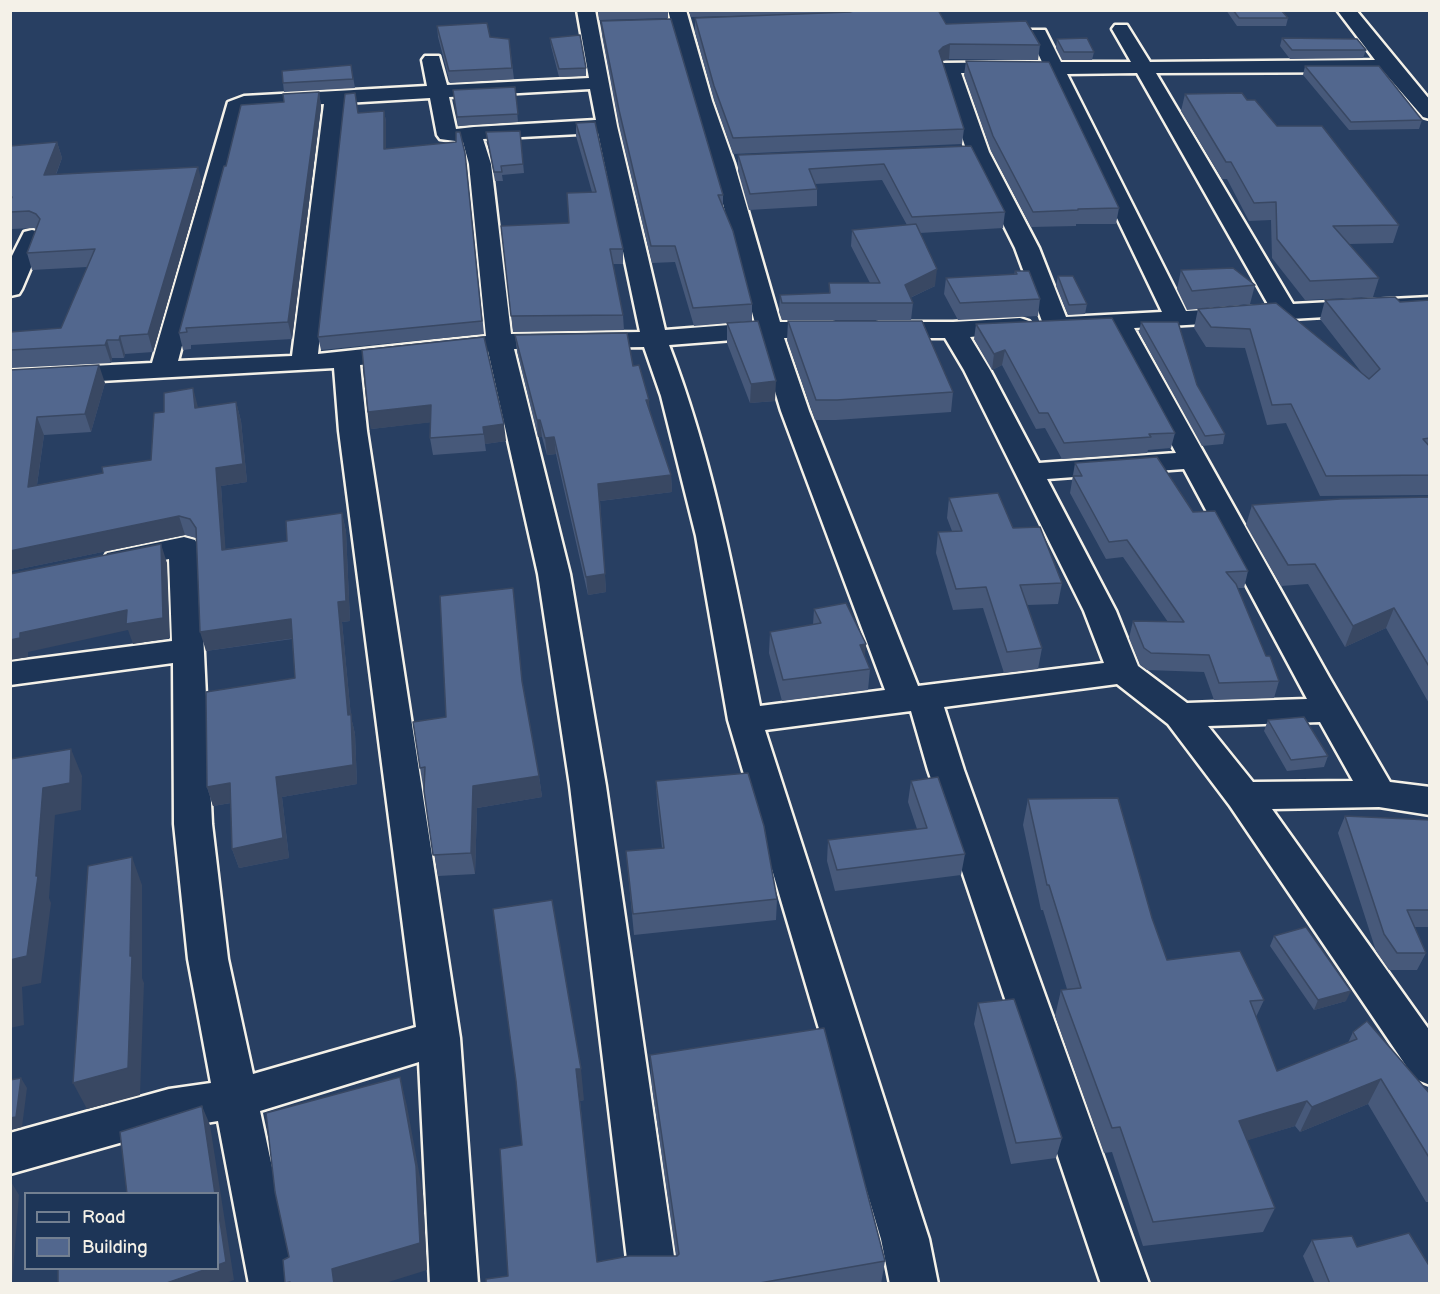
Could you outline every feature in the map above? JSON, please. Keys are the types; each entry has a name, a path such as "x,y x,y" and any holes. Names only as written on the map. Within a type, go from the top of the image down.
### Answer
{"street":[{"path":"1346,10 1389,66 1430,112"},
{"path":"595,22 599,83 607,126 654,339 675,396 711,536 745,720 905,1239 914,1284"},
{"path":"681,22 702,101 735,163 769,330 795,411 950,782 1125,1284"},
{"path":"1121,29 1285,311"},
{"path":"1038,34 1178,320"},
{"path":"432,60 447,135"},
{"path":"1056,324 1027,249 978,152 949,66 1054,68 1389,66"},
{"path":"163,370 235,106 244,102 336,99 599,83"},
{"path":"304,363 336,99"},
{"path":"447,135 607,126"},
{"path":"447,135 469,136 475,142 485,199 499,342 527,453 558,597 588,786 654,1284"},
{"path":"955,153 978,152"},
{"path":"10,289 32,237"},
{"path":"10,378 304,363 499,342 654,339 769,330 953,330 1178,320 1285,311 1430,304"},
{"path":"1118,322 1195,460 1218,509 1328,710 1379,794"},
{"path":"953,330 977,370 1100,611 1124,672 1180,715 1243,796 1430,1066"},
{"path":"346,358 353,431 438,1038 454,1284"},
{"path":"1028,472 1195,460"},
{"path":"1218,509 1254,508"},
{"path":"91,566 184,547 193,824 208,959 273,1284"},
{"path":"10,674 189,650"},
{"path":"745,720 1124,672"},
{"path":"1180,715 1328,710"},
{"path":"1243,796 1379,794 1430,801"},
{"path":"10,1155 169,1109 235,1099 438,1038"}],"building":[{"path":"857,10 938,10 946,24 1026,21 1040,45 950,44 939,51 964,129 733,138 714,86 695,18"},
{"path":"1233,10 1281,10 1288,18 1239,18"},
{"path":"671,19 723,195 718,195 733,231 752,304 693,308 675,246 651,246 601,21"},
{"path":"487,23 490,37 509,39 512,68 449,71 437,26"},
{"path":"580,35 586,68 559,69 550,38"},
{"path":"1087,38 1094,52 1064,52 1057,39"},
{"path":"1282,38 1357,39 1366,50 1292,50"},
{"path":"966,61 1049,62 1119,208 1033,212 993,136"},
{"path":"351,65 353,79 283,83 282,71"},
{"path":"1305,66 1379,66 1422,120 1351,122"},
{"path":"515,87 518,114 457,117 453,90"},
{"path":"319,92 288,322 186,328 187,332 179,333 241,105 284,102 283,94"},
{"path":"355,93 358,113 384,111 384,149 456,142 456,132 460,132 465,153 482,321 318,337 345,94"},
{"path":"1242,93 1247,100 1255,100 1277,126 1322,126 1399,225 1333,226 1379,278 1310,281 1277,239 1276,202 1254,203 1231,162 1226,162 1185,94"},
{"path":"595,122 623,249 610,249 623,315 511,316 501,226 569,223 567,193 596,192 576,123"},
{"path":"520,131 523,164 501,166 502,172 494,172 486,132"},
{"path":"57,142 44,175 198,167 148,334 120,336 119,340 107,340 105,345 10,350 10,332 61,328 95,249 27,253 40,219 29,211 10,212 12,197 10,197 10,146"},
{"path":"971,146 1005,212 912,217 884,164 809,169 817,189 750,194 738,155"},
{"path":"916,224 937,269 905,285 913,303 782,303 780,295 830,293 829,283 880,283 852,230"},
{"path":"1233,268 1255,285 1192,291 1181,270"},
{"path":"1015,271 1029,271 1040,299 960,303 946,278 1017,274"},
{"path":"1058,276 1073,276 1087,304 1069,305"},
{"path":"1395,297 1400,302 1430,300 1430,438 1423,439 1430,447 1430,475 1326,476 1291,404 1272,405 1250,329 1211,327 1198,309 1276,303 1369,379 1380,369 1325,300"},
{"path":"1112,318 1175,433 1149,434 1151,437 1064,443 1048,413 1039,413 1005,350 994,354 976,324"},
{"path":"758,321 776,381 751,384 727,323"},
{"path":"788,321 922,321 953,392 816,400"},
{"path":"1141,322 1178,322 1197,385 1225,434 1205,436"},
{"path":"627,333 633,366 639,365 649,400 646,400 671,475 598,484 605,574 586,577 554,437 545,438 540,420 537,420 515,335"},
{"path":"484,337 504,424 483,427 484,434 430,438 431,405 368,412 362,350"},
{"path":"99,365 85,414 37,417 28,487 103,473 102,467 151,460 154,413 164,412 164,393 193,388 195,408 236,402 243,464 216,468 222,550 287,541 286,521 342,513 346,601 338,602 348,715 351,714 353,765 276,777 283,838 232,849 230,783 207,787 206,692 295,678 291,619 200,632 196,528 190,519 179,516 10,551 10,370"},
{"path":"1157,457 1193,512 1215,511 1248,571 1226,572 1236,584 1266,656 1270,656 1279,681 1219,683 1209,655 1151,653 1144,648 1133,621 1184,622 1127,540 1109,542 1073,476 1082,476 1075,463"},
{"path":"998,493 1013,528 1040,527 1062,583 1020,585 1042,648 1007,652 986,587 956,589 938,532 962,531 949,498"},
{"path":"1430,497 1430,668 1394,608 1353,626 1315,564 1288,565 1252,505 1340,499"},
{"path":"161,544 163,618 126,624 127,610 20,633 20,638 10,640 10,574"},
{"path":"513,588 522,681 539,776 473,786 471,853 433,855 424,791 425,767 420,768 413,722 446,717 440,596"},
{"path":"846,603 866,644 860,645 870,669 783,680 770,632 821,623 814,609"},
{"path":"1304,717 1328,756 1291,760 1268,720"},
{"path":"71,749 70,783 43,788 36,876 38,876 27,956 10,960 10,759"},
{"path":"748,773 764,826 777,899 633,914 626,851 664,848 656,781"},
{"path":"938,777 965,854 837,870 828,840 927,828 911,781"},
{"path":"1118,798 1152,918 1167,960 1240,951 1264,1000 1250,1001 1277,1071 1357,1039 1353,1032 1367,1021 1430,1094 1430,1159 1381,1079 1312,1107 1307,1101 1239,1121 1275,1208 1153,1222 1120,1127 1112,1128 1061,990 1081,988 1049,885 1047,885 1028,799"},
{"path":"1345,816 1430,820 1430,910 1407,910 1426,953 1397,953 1384,934"},
{"path":"132,857 130,956 132,956 128,1068 73,1083 88,866"},
{"path":"552,900 581,1069 576,1069 597,1262 629,1256 677,1256 679,1254 650,1055 824,1028 885,1261 754,1284 486,1284 486,1279 508,1276 500,1149 522,1145 516,1081 493,909"},
{"path":"1306,927 1351,991 1318,1000 1274,936"},
{"path":"1014,999 1062,1138 1016,1143 978,1003"},
{"path":"400,1077 416,1166 420,1243 332,1269 334,1284 285,1283 283,1260 289,1257 275,1192 266,1113"},
{"path":"21,1078 16,1117 10,1118 10,1080"},
{"path":"202,1106 215,1192 127,1192 120,1132"},
{"path":"219,1215 226,1262 219,1265"},
{"path":"1409,1233 1430,1267 1430,1284 1330,1284 1312,1240 1352,1236 1357,1247"},
{"path":"58,1270 204,1270 164,1284 58,1284"}]}
